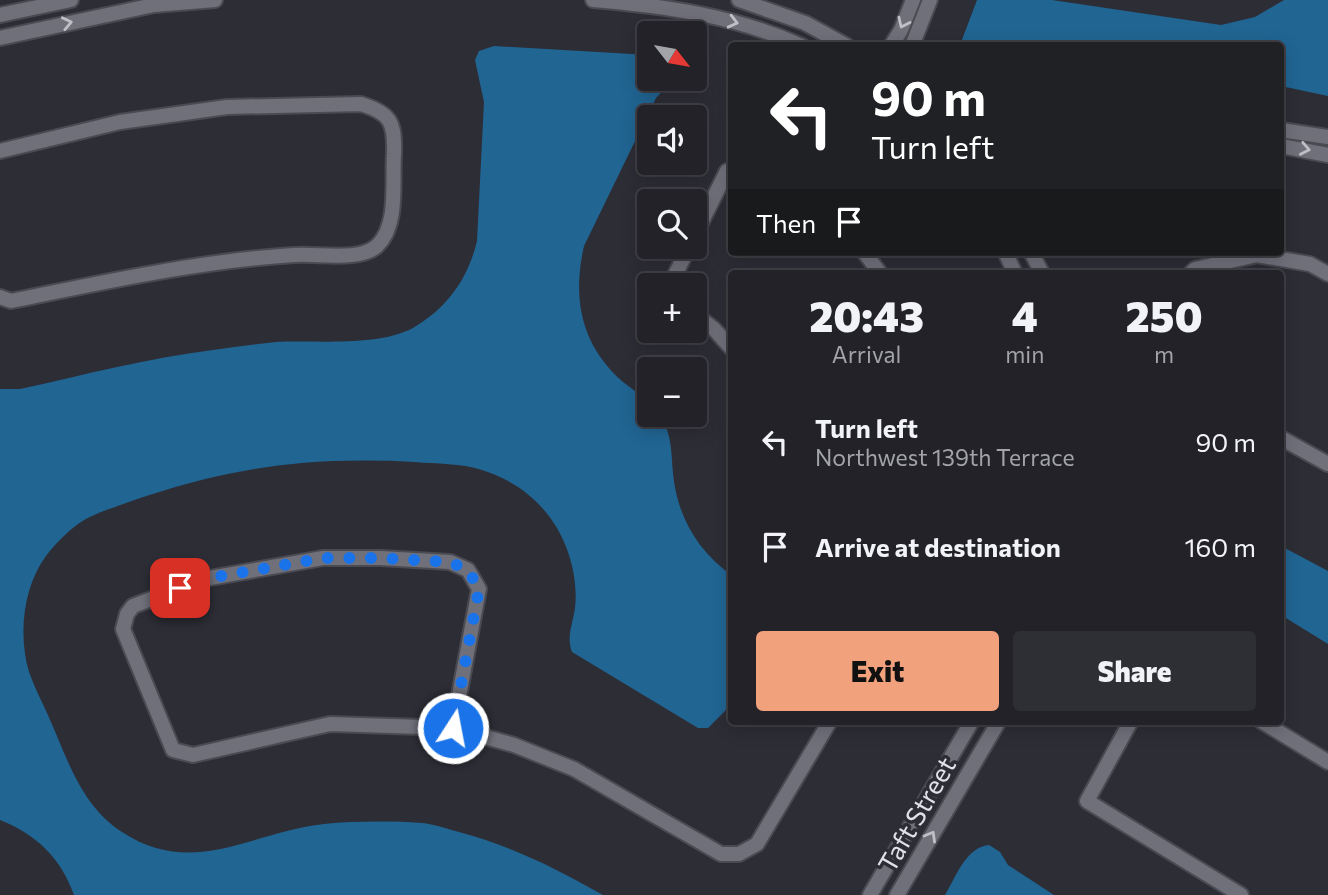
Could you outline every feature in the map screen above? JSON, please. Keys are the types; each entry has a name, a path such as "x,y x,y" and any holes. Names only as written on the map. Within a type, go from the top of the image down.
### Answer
{"street":[{"path":"0,15 71,0"},
{"path":"0,38 154,5 215,0"},
{"path":"593,0 690,11 746,25 791,42"},
{"path":"738,0 805,23 840,42"},
{"path":"894,42 913,0"},
{"path":"914,42 930,0"},
{"path":"0,151 120,122 227,107 361,104 381,110 395,131 390,224 377,245 362,255 297,254 200,263 11,301 0,296"},
{"path":"1284,130 1328,137"},
{"path":"1284,147 1328,155"},
{"path":"707,211 728,171"},
{"path":"867,256 878,270"},
{"path":"1194,270 1257,256 1310,264 1328,274"},
{"path":"707,323 728,345"},
{"path":"1284,440 1328,464"},
{"path":"453,728 479,589 468,570 450,562 323,558 204,579 133,606 127,614 123,629 173,750 193,755 330,724 453,728 514,745 574,769 721,854 739,854 757,844 828,725"},
{"name":"Taft Street","path":"870,895 970,725"},
{"name":"Taft Street","path":"897,895 997,725"},
{"path":"1129,725 1087,802 1241,895"},
{"path":"1268,725 1328,761"}],"water":[{"path":"977,0 1052,0 1221,25 1255,17 1284,0 1328,0 1328,96 1284,87 1284,42 961,42"},
{"path":"494,46 637,54 637,91 663,91 653,105 637,105 637,137 584,246 579,284 580,303 589,337 598,353 609,368 637,393 637,427 666,427 675,489 684,518 708,555 728,572 728,706 708,728 698,728 572,652 570,635 576,595 573,569 565,543 538,503 516,485 491,473 449,464 330,461 257,469 212,477 169,489 83,520 69,531 38,568 25,612 24,643 31,677 76,779 95,808 108,821 122,832 148,845 174,852 222,849 324,824 427,824 515,851 603,895 74,895 62,870 46,849 25,832 0,820 0,389 20,389 189,353 276,342 382,338 413,328 425,320 446,302 462,280 477,241 484,102 475,60 479,51"},
{"path":"1284,548 1328,571 1328,644 1284,617"},
{"path":"989,845 1000,852 1008,865 1054,895 945,895 968,857 981,847"}],"route":[{"path":"180,588 204,579 323,558 450,562 468,570 479,589 453,728"}]}
